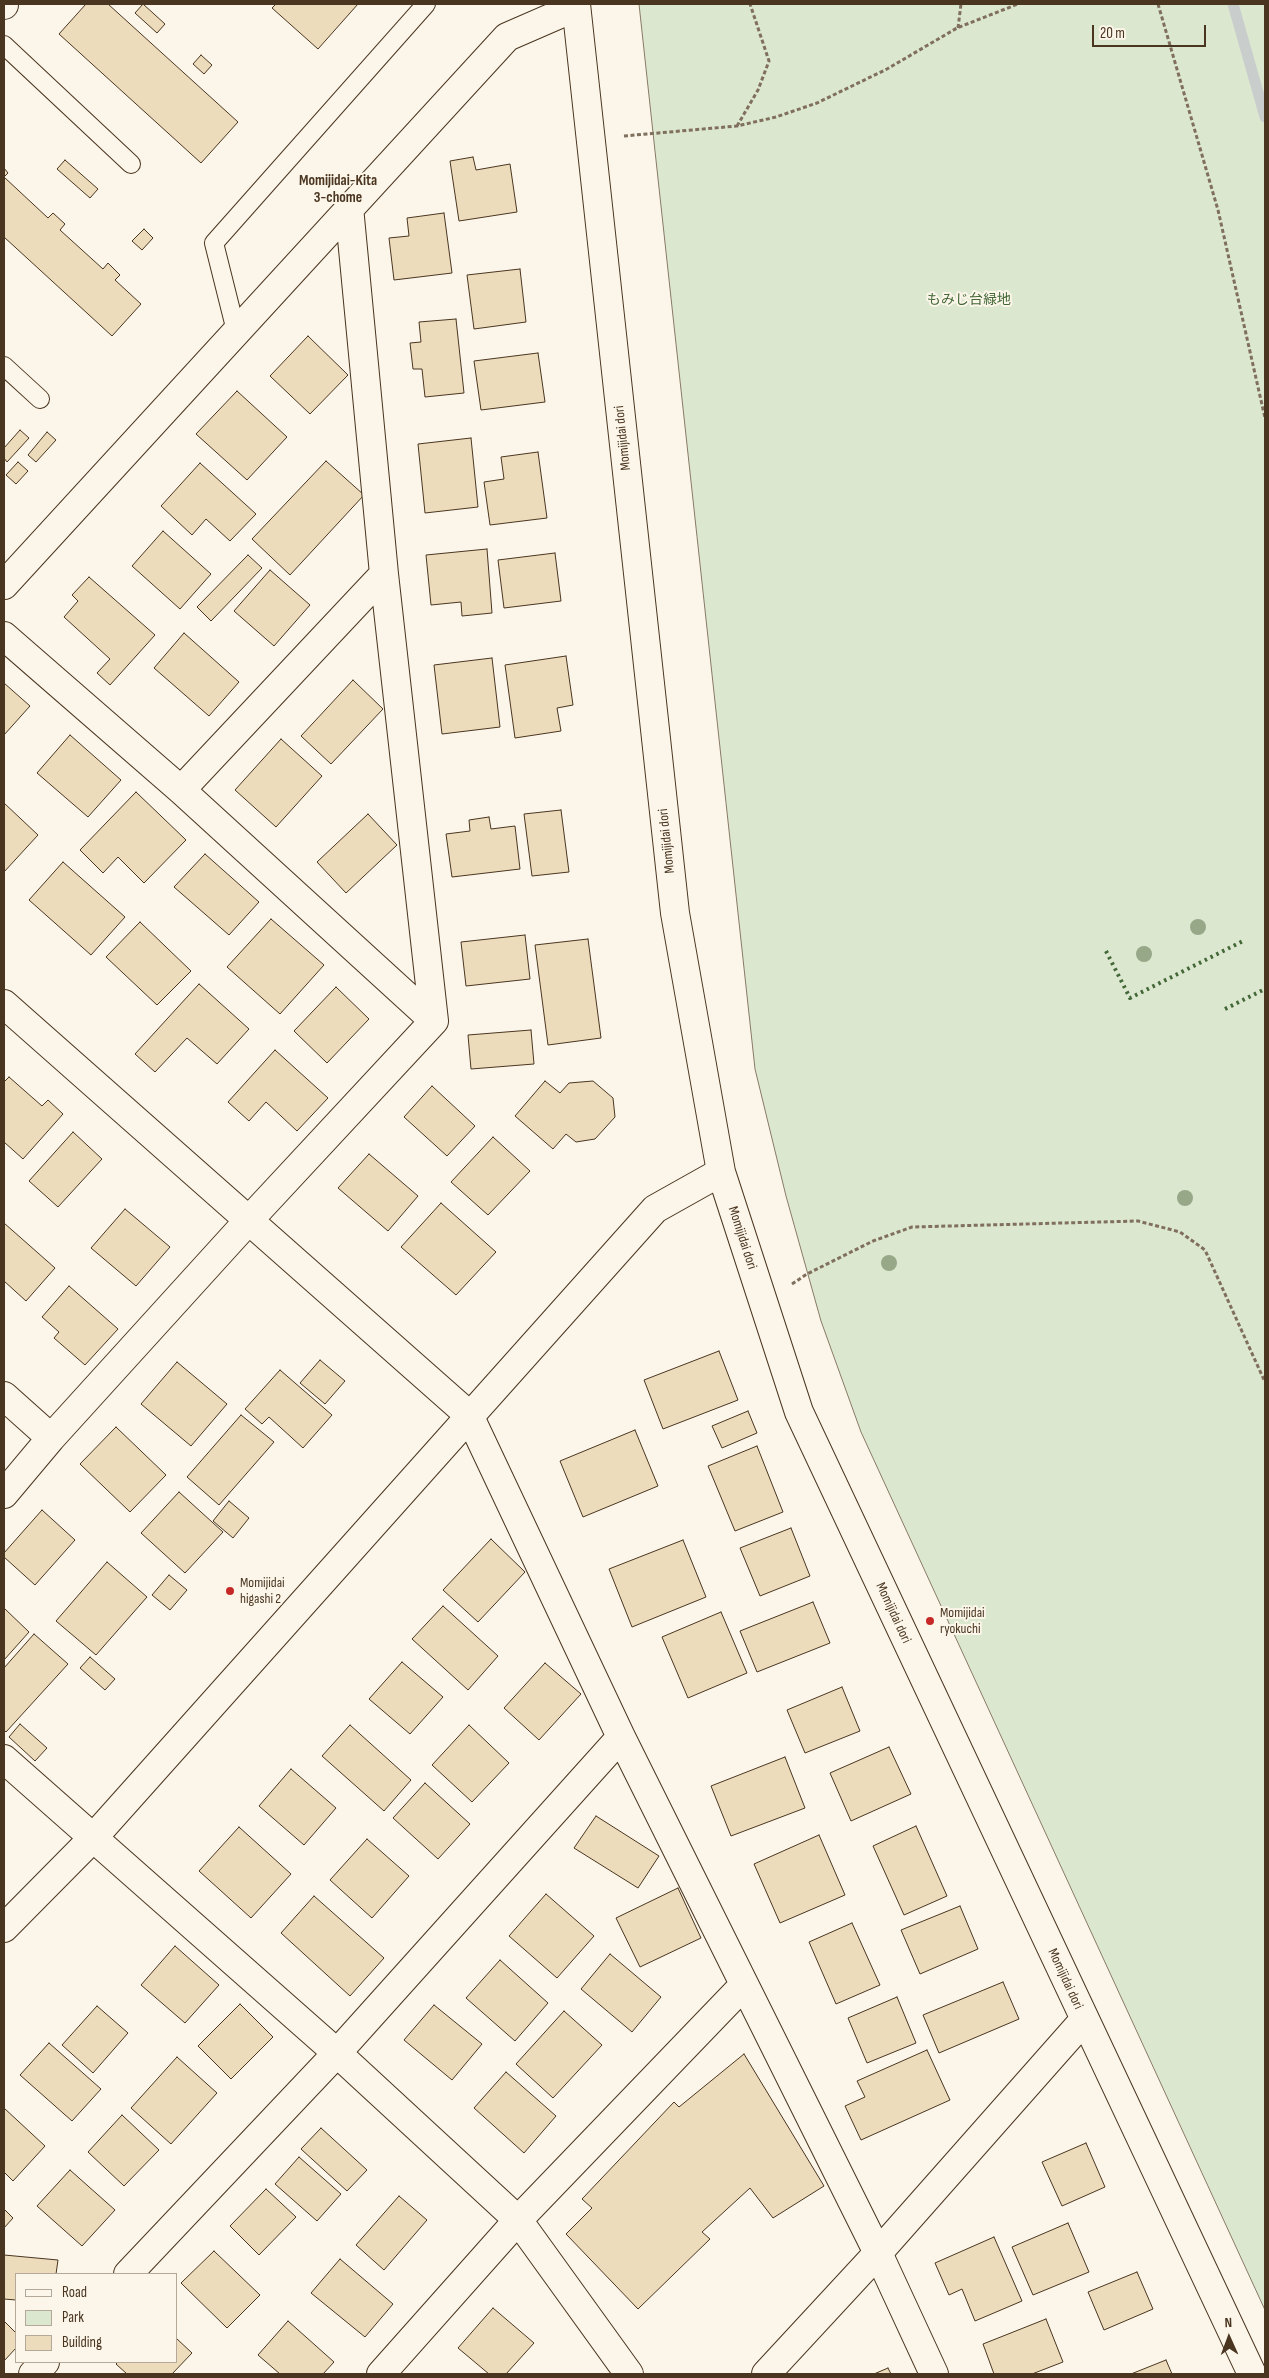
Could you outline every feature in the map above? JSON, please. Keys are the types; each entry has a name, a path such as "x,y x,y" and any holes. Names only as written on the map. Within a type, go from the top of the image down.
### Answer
{"street":[{"path":"4,585 507,37 576,5"},
{"name":"Momijidai dori","path":"576,5 675,914 720,1172 799,1412 1252,2374"},
{"path":"4,1494 51,1438 249,1220 434,1022 384,574 349,207"},
{"path":"181,790 384,574"},
{"path":"4,636 181,790 434,1022"},
{"path":"4,1004 469,1415 621,1737 878,2252 934,2374"},
{"path":"5,1926 93,1838 655,1209 720,1172"},
{"path":"4,1396 51,1438"},
{"path":"129,2273 337,2053 621,1737"},
{"path":"4,1759 337,2053 518,2220 629,2374"},
{"path":"381,2374 518,2220 744,1985"},
{"path":"766,2374 878,2252 1084,2020"},
{"path":"33,2374 44,2363"}],"lane":[{"path":"236,331 214,243 426,4"},
{"path":"4,45 131,164"},
{"path":"4,366 40,399"}],"path":[{"path":"737,126 758,90 769,61 750,4"},
{"path":"958,28 961,4"},
{"path":"591,139 737,126 776,117 817,103 887,69 958,28 1018,4"},
{"path":"1158,4 1218,210 1265,418"},
{"path":"763,1304 807,1274 873,1241 912,1227 1138,1221 1180,1232 1205,1250 1265,1382"}],"green space":[{"name":"もみじ台緑地","path":"639,4 1265,4 1265,2310 861,1432 821,1321 786,1196 755,1069"}],"building":[{"path":"86,4 108,4 238,122 201,163 59,34"},
{"path":"143,4 165,24 157,33 135,13"},
{"path":"276,4 358,4 318,49 272,8"},
{"path":"201,55 212,65 204,74 193,64"},
{"path":"473,157 476,170 510,164 517,212 459,221 450,161"},
{"path":"65,160 98,189 90,198 57,169"},
{"path":"4,168 8,173 4,177"},
{"path":"4,177 48,218 53,213 65,224 60,230 103,269 108,263 120,275 115,280 141,304 112,336 4,237"},
{"path":"444,213 452,273 394,280 389,238 409,236 407,218"},
{"path":"144,229 153,238 142,250 132,241"},
{"path":"520,269 526,322 474,329 467,275"},
{"path":"456,319 464,393 425,397 422,369 413,369 410,343 421,342 419,322"},
{"path":"308,336 348,375 310,414 270,376"},
{"path":"538,353 545,402 481,410 474,361"},
{"path":"237,391 287,437 247,480 196,434"},
{"path":"20,430 29,438 7,462 4,458 4,448"},
{"path":"47,432 56,440 36,462 28,455"},
{"path":"471,438 478,507 425,513 418,444"},
{"path":"538,452 547,518 490,525 484,482 504,479 501,457"},
{"path":"326,461 364,495 290,575 252,539"},
{"path":"18,462 28,471 16,484 6,475"},
{"path":"200,463 256,514 230,541 206,519 192,535 161,506"},
{"path":"163,531 211,574 180,609 132,566"},
{"path":"487,549 492,613 462,616 461,602 431,605 426,555"},
{"path":"555,553 561,601 504,608 498,560"},
{"path":"248,555 262,568 211,621 197,607"},
{"path":"270,570 310,605 274,646 234,611"},
{"path":"89,577 155,635 110,685 97,673 110,659 64,617 78,601 72,595"},
{"path":"184,633 239,682 209,716 154,668"},
{"path":"566,656 573,705 557,708 561,731 515,738 505,665"},
{"path":"492,658 500,727 442,734 434,665"},
{"path":"353,680 383,709 331,764 301,736"},
{"path":"4,683 30,706 4,735"},
{"path":"70,735 121,780 88,817 37,773"},
{"path":"281,739 322,776 276,827 235,790"},
{"path":"136,792 186,840 144,883 118,857 103,873 80,850"},
{"path":"4,803 38,835 4,872"},
{"path":"561,810 569,872 532,876 524,814"},
{"path":"368,814 397,845 346,893 317,862"},
{"path":"489,817 491,829 515,826 520,869 452,877 446,834 470,831 469,820"},
{"path":"205,854 259,902 229,935 174,887"},
{"path":"63,862 125,917 91,955 29,900"},
{"path":"271,919 324,965 280,1014 227,967"},
{"path":"140,922 191,971 157,1005 106,957"},
{"path":"525,935 530,979 466,986 461,942"},
{"path":"588,939 601,1038 548,1045 535,945"},
{"path":"199,984 249,1029 217,1064 187,1038 155,1072 135,1054"},
{"path":"336,987 369,1019 327,1063 294,1031"},
{"path":"531,1030 534,1064 471,1069 468,1035"},
{"path":"275,1050 328,1098 297,1131 266,1102 249,1121 228,1102"},
{"path":"9,1077 42,1106 48,1100 63,1114 23,1159 4,1142 4,1082"},
{"path":"545,1081 560,1093 569,1083 593,1081 613,1098 615,1117 595,1139 576,1142 566,1134 553,1149 515,1116"},
{"path":"432,1086 475,1126 447,1156 404,1117"},
{"path":"73,1132 102,1159 58,1207 29,1181"},
{"path":"493,1137 530,1171 488,1215 451,1182"},
{"path":"369,1154 418,1196 388,1231 338,1188"},
{"path":"441,1203 496,1252 456,1295 401,1247"},
{"path":"125,1209 170,1247 136,1286 91,1248"},
{"path":"4,1223 55,1268 26,1301 4,1281"},
{"path":"69,1286 118,1329 85,1365 54,1338 59,1332 42,1317"},
{"path":"719,1351 738,1400 663,1429 644,1380"},
{"path":"320,1360 345,1381 325,1404 300,1383"},
{"path":"177,1362 227,1404 191,1446 141,1404"},
{"path":"280,1370 332,1415 303,1448 269,1417 262,1424 245,1409"},
{"path":"748,1411 757,1433 722,1448 712,1426"},
{"path":"241,1415 274,1442 219,1505 187,1477"},
{"path":"116,1427 166,1475 130,1512 80,1464"},
{"path":"635,1430 658,1486 583,1517 560,1461"},
{"path":"757,1446 783,1512 735,1531 708,1466"},
{"path":"179,1492 223,1532 185,1573 141,1533"},
{"path":"229,1501 249,1518 233,1538 213,1521"},
{"path":"42,1510 75,1540 35,1585 4,1557 4,1553"},
{"path":"791,1528 810,1576 760,1596 740,1548"},
{"path":"491,1539 525,1572 478,1622 443,1590"},
{"path":"683,1540 706,1597 632,1627 609,1569"},
{"path":"107,1562 147,1597 96,1655 56,1621"},
{"path":"169,1575 187,1590 170,1610 152,1595"},
{"path":"813,1602 830,1643 757,1672 740,1631"},
{"path":"443,1606 498,1656 468,1690 412,1639"},
{"path":"4,1608 29,1632 4,1660"},
{"path":"721,1612 747,1673 688,1698 662,1637"},
{"path":"34,1634 68,1664 6,1732 4,1730 4,1668"},
{"path":"90,1657 115,1679 105,1690 80,1668"},
{"path":"402,1662 443,1697 410,1734 369,1699"},
{"path":"545,1663 581,1694 539,1740 504,1708"},
{"path":"842,1687 860,1731 805,1753 787,1710"},
{"path":"20,1724 47,1748 35,1761 9,1737"},
{"path":"350,1725 411,1780 384,1811 322,1756"},
{"path":"469,1725 509,1763 472,1802 432,1765"},
{"path":"889,1747 911,1794 851,1821 830,1773"},
{"path":"785,1757 805,1808 731,1836 711,1786"},
{"path":"291,1769 336,1808 304,1845 259,1806"},
{"path":"425,1783 470,1824 438,1859 393,1818"},
{"path":"596,1816 659,1856 638,1888 574,1848"},
{"path":"916,1826 947,1896 904,1915 873,1846"},
{"path":"239,1827 291,1874 251,1918 199,1871"},
{"path":"819,1835 845,1895 780,1923 754,1864"},
{"path":"367,1839 409,1876 372,1918 330,1880"},
{"path":"678,1888 701,1938 640,1967 616,1918"},
{"path":"546,1894 594,1936 557,1978 509,1936"},
{"path":"314,1896 384,1958 350,1996 281,1933"},
{"path":"960,1906 978,1949 920,1974 901,1930"},
{"path":"852,1923 880,1985 836,2004 809,1942"},
{"path":"175,1946 219,1985 185,2023 141,1985"},
{"path":"610,1954 661,1997 632,2032 581,1989"},
{"path":"500,1960 548,2003 515,2041 466,1998"},
{"path":"1003,1982 1019,2019 939,2053 923,2015"},
{"path":"897,1997 916,2043 867,2063 848,2018"},
{"path":"240,2004 273,2037 231,2079 198,2046"},
{"path":"434,2005 482,2044 452,2080 404,2040"},
{"path":"97,2006 128,2033 93,2073 62,2045"},
{"path":"564,2011 602,2045 553,2098 516,2064"},
{"path":"49,2043 101,2089 72,2121 20,2075"},
{"path":"927,2050 950,2100 861,2140 845,2106 865,2097 857,2081"},
{"path":"744,2054 824,2186 773,2218 750,2188 702,2232 710,2239 638,2309 566,2234 592,2208 582,2199 674,2102 679,2107"},
{"path":"177,2057 217,2093 171,2144 131,2108"},
{"path":"506,2072 556,2116 524,2153 474,2108"},
{"path":"4,2108 45,2146 13,2181 4,2172"},
{"path":"122,2115 159,2150 124,2186 88,2152"},
{"path":"321,2128 367,2170 347,2191 301,2149"},
{"path":"1086,2143 1105,2187 1062,2206 1042,2162"},
{"path":"299,2157 341,2194 317,2221 275,2184"},
{"path":"70,2170 115,2210 82,2246 37,2206"},
{"path":"266,2189 296,2217 259,2255 230,2226"},
{"path":"399,2196 427,2220 384,2270 356,2245"},
{"path":"4,2209 13,2218 4,2228"},
{"path":"1068,2223 1089,2272 1033,2295 1012,2247"},
{"path":"994,2237 1022,2301 975,2321 962,2289 949,2295 935,2263"},
{"path":"214,2251 260,2295 227,2328 181,2283"},
{"path":"4,2255 58,2260 56,2273 15,2273 15,2300 4,2299"},
{"path":"340,2259 393,2304 365,2337 311,2293"},
{"path":"1137,2272 1153,2309 1104,2330 1088,2292"},
{"path":"493,2308 534,2343 506,2374 489,2374 458,2348"},
{"path":"1046,2319 1063,2362 1032,2374 994,2374 983,2344"},
{"path":"4,2321 15,2332 15,2349 4,2361"},
{"path":"288,2321 334,2362 323,2374 280,2374 258,2355"},
{"path":"178,2340 192,2353 172,2374 127,2374 116,2364 178,2363"},
{"path":"1166,2360 1172,2374 1131,2374"},
{"path":"888,2368 891,2374 874,2374"}],"waterway":[{"path":"1233,4 1265,117"}],"hedge":[{"path":"1106,951 1130,998 1245,940"},
{"path":"1225,1009 1265,989"}],"place":[{"name":"Momijidai higashi 2","path":"230,1591"},
{"name":"Momijidai ryokuchi","path":"930,1621"}],"district":[{"name":"Momijidai-Kita 3-chome","path":"338,190"}]}
